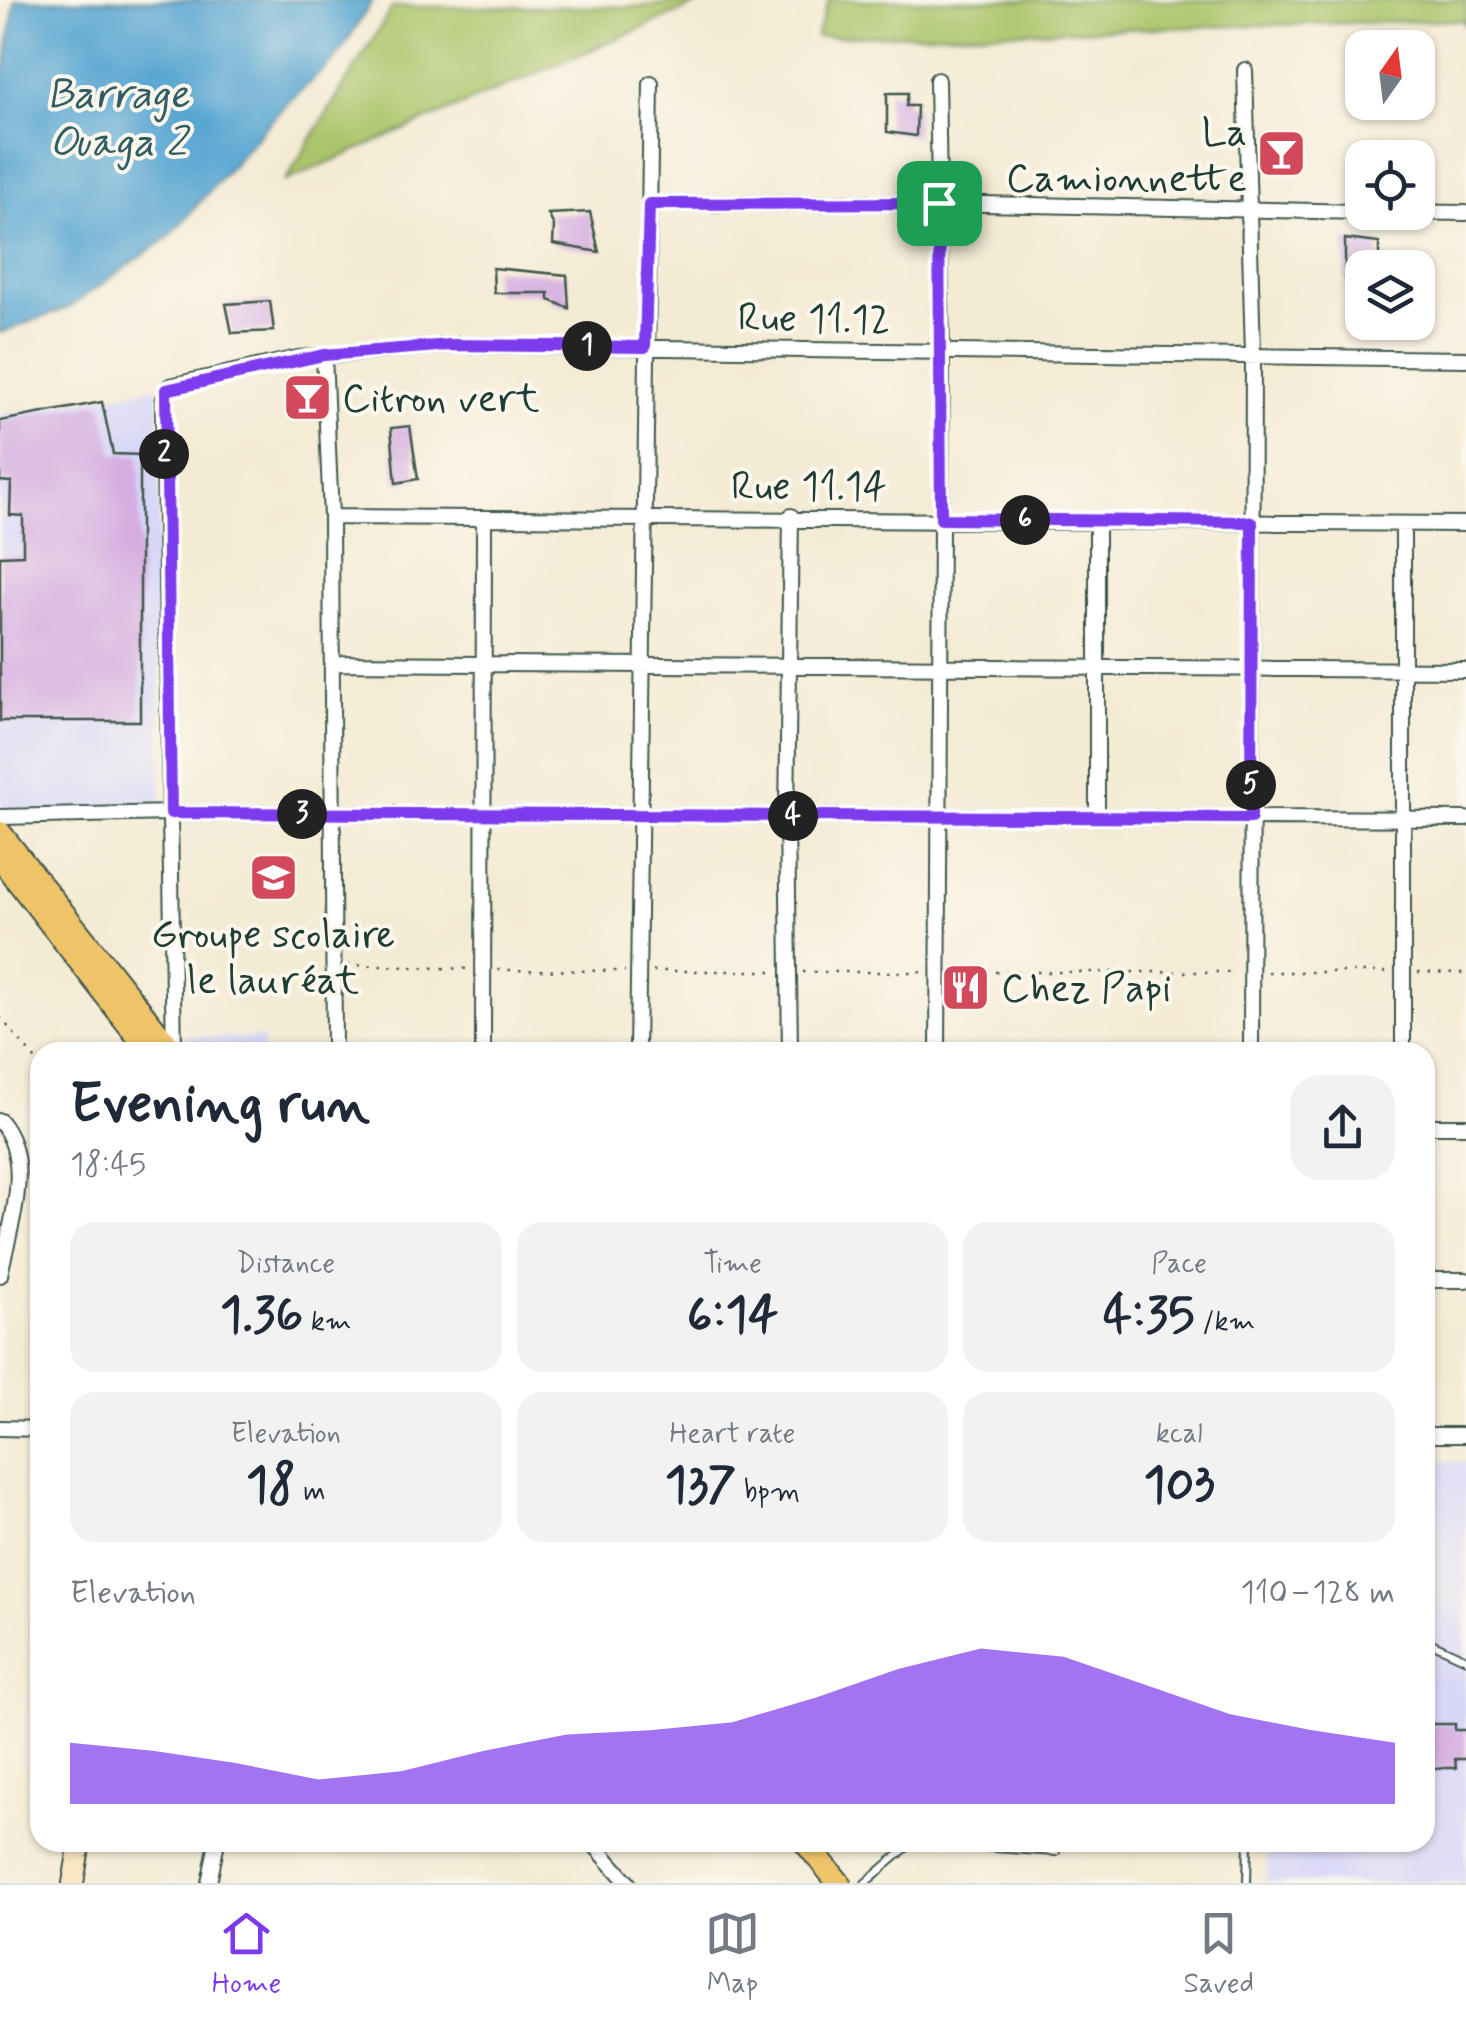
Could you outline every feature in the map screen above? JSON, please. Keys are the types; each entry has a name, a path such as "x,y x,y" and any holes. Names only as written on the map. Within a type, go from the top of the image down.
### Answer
{"main road":[{"path":"0,833 165,1042"},
{"path":"0,858 142,1042"},
{"path":"794,1852 819,1883"},
{"path":"813,1852 839,1883"}],"street":[{"path":"1246,70 1253,354 1251,1042"},
{"path":"937,80 942,352 938,1042"},
{"path":"636,1042 651,84"},
{"path":"649,204 939,203 1345,212"},
{"path":"1435,213 1466,213"},
{"name":"Rue 11.12","path":"171,813 166,390 324,355 450,345 1466,359"},
{"path":"324,355 331,517 334,1042"},
{"path":"790,1042 787,816 791,516"},
{"name":"Rue 11.14","path":"331,517 791,516 1466,524"},
{"path":"484,518 484,1042"},
{"path":"1097,818 1098,521"},
{"path":"1403,524 1403,1042"},
{"path":"332,663 1466,670"},
{"path":"171,813 173,1042"},
{"path":"0,816 171,813 1466,819"},
{"path":"0,1121 18,1173 0,1275"},
{"path":"1435,1126 1466,1126"},
{"path":"1435,1280 1466,1280"},
{"path":"0,1428 30,1429"},
{"path":"1435,1435 1466,1435"},
{"path":"73,1883 78,1852"},
{"path":"209,1883 215,1852"},
{"path":"601,1852 628,1883"}],"lane":[{"path":"1435,1645 1466,1659"},
{"path":"865,1883 901,1852"},
{"path":"1247,1883 1248,1852"}],"path":[{"path":"334,965 484,970 1466,973"},
{"path":"0,1016 30,1053"}],"shaded area":[{"path":"158,387 161,811 4,811 0,803 0,415"},
{"path":"182,1036 263,1038 263,1042 184,1042"},
{"path":"1435,1461 1466,1462 1466,1883 1267,1883 1268,1852 1435,1852"}],"green space":[{"path":"707,0 285,181 393,7 635,7"},
{"path":"829,0 1466,0 1466,28 1462,20 816,37"}],"water":[{"name":"Barrage Ouaga 2","path":"15,0 373,0 337,57 284,106 170,236 68,308 0,333 0,102"}],"building":[{"path":"887,93 908,93 906,106 917,106 916,136 887,132"},
{"path":"590,212 599,252 553,244 554,226 548,214"},
{"path":"1345,239 1379,243 1379,250 1345,250"},
{"path":"493,268 567,275 569,308 549,300 549,293 494,293"},
{"path":"270,301 274,331 232,333 226,304"},
{"path":"102,402 113,454 140,455 140,721 0,721 0,556 23,555 23,516 10,515 11,482 0,481 0,421"},
{"path":"410,426 418,479 396,483 391,428"},
{"path":"1435,1724 1455,1724 1455,1730 1466,1730 1466,1759 1455,1759 1456,1768 1435,1768"}],"place":[{"name":"La Camionnette","path":"1282,154"},
{"name":"Citron vert","path":"307,397"},
{"name":"Groupe scolaire le lauréat","path":"273,878"},
{"name":"Chez Papi","path":"966,987"}],"route":[{"path":"939,203 941,519 1252,522 1251,818 171,813 163,401 166,390 174,384 324,355 450,345 645,347 649,204 939,203"}]}
